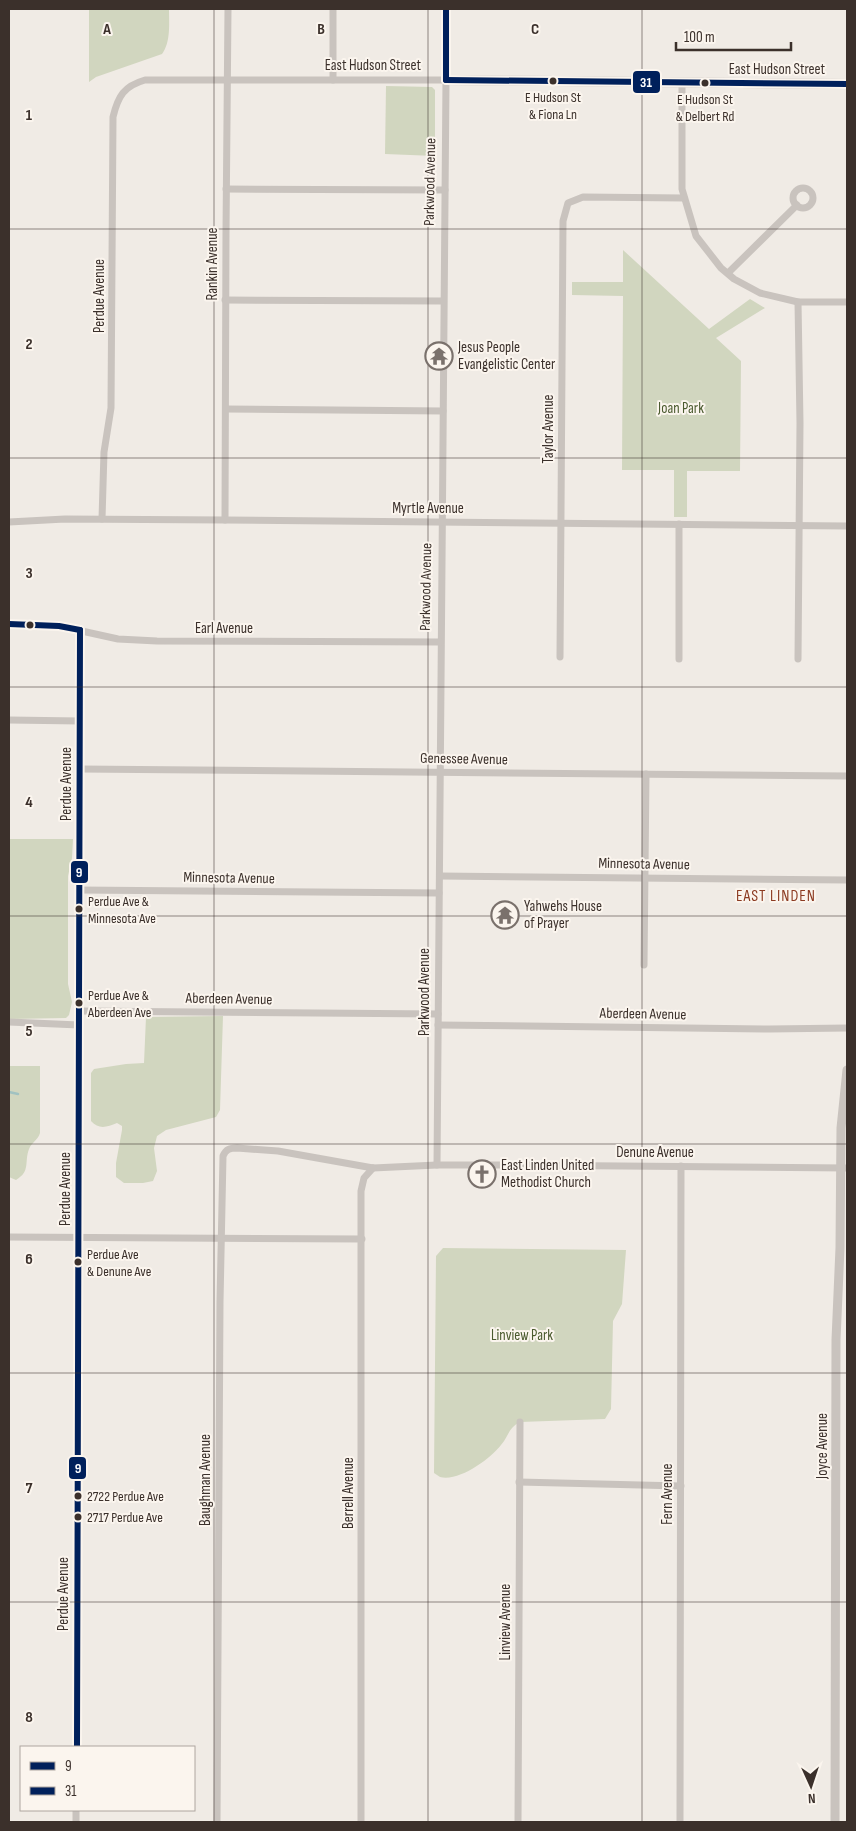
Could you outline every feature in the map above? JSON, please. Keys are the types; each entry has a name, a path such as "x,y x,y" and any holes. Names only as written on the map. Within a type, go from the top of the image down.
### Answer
{"main road":[{"name":"Parkwood Avenue","path":"446,9 446,80"},
{"name":"East Hudson Street","path":"446,80 847,84"}],"street":[{"name":"Rankin Avenue","path":"225,520 228,9"},
{"path":"333,9 333,80"},
{"name":"East Hudson Street","path":"138,82 145,80 446,80"},
{"name":"Parkwood Avenue","path":"437,1165 446,80"},
{"name":"Perdue Avenue","path":"102,519 104,452 111,408 113,117 120,97 127,88 138,82"},
{"path":"682,83 682,189 696,236 721,268 760,294 798,302 847,302"},
{"path":"226,188 445,190"},
{"name":"Taylor Avenue","path":"560,657 563,221 568,203 583,197 684,198"},
{"path":"728,273 797,205"},
{"path":"225,300 443,302"},
{"path":"798,302 798,659"},
{"path":"226,409 443,411"},
{"name":"Myrtle Avenue","path":"9,522 102,519 847,526"},
{"path":"679,524 679,659"},
{"name":"Earl Avenue","path":"9,624 59,626 118,639 157,641 440,642"},
{"name":"Perdue Avenue","path":"77,1746 80,630"},
{"path":"9,720 80,721"},
{"name":"Genessee Avenue","path":"80,769 847,776"},
{"path":"644,965 646,774"},
{"name":"Minnesota Avenue","path":"440,876 847,880"},
{"name":"Minnesota Avenue","path":"80,890 439,893"},
{"name":"Aberdeen Avenue","path":"79,1011 438,1014"},
{"path":"9,1022 79,1025"},
{"name":"Aberdeen Avenue","path":"438,1025 770,1029 847,1028"},
{"name":"Joyce Avenue","path":"835,1822 836,1340 844,1168 841,1128 847,1070"},
{"name":"Denune Avenue","path":"237,1148 278,1151 373,1168 437,1165 844,1168"},
{"name":"Baughman Avenue","path":"217,1822 223,1156 226,1150 237,1148"},
{"name":"Fern Avenue","path":"680,1822 681,1166"},
{"name":"Berrell Avenue","path":"361,1822 361,1191 364,1178 373,1168"},
{"path":"9,1237 362,1239"},
{"name":"Linview Avenue","path":"518,1822 520,1422"},
{"path":"519,1482 681,1486"}],"green space":[{"path":"89,9 169,9 169,32 165,49 162,54 96,77 89,82"},
{"path":"386,86 432,87 435,90 435,156 385,154"},
{"name":"Joan Park","path":"623,250 709,329 750,299 765,308 716,338 741,361 740,471 687,471 687,517 674,517 674,470 622,470 623,296 572,295 572,282 623,282"},
{"path":"9,839 73,839 72,858 68,876 68,984 72,1002 69,1015 66,1018 9,1019"},
{"path":"223,1016 220,1110 216,1117 166,1130 157,1136 154,1148 157,1171 153,1181 124,1183 116,1177 116,1163 122,1126 117,1123 100,1127 91,1121 91,1073 94,1069 144,1063 146,1017"},
{"path":"9,1066 40,1066 40,1133 29,1149 24,1173 16,1180 9,1177"},
{"name":"Linview Park","path":"443,1248 626,1250 622,1304 613,1321 611,1409 605,1419 520,1422 511,1430 496,1451 482,1463 465,1473 448,1478 440,1477 434,1473 436,1256"}],"waterway":[{"path":"9,1092 18,1094"}],"transit line":[{"name":"31","path":"446,9 446,80"},
{"name":"31","path":"446,80 847,84"},
{"name":"9","path":"9,624 59,626 80,630"},
{"name":"9","path":"77,1746 80,630"}],"place":[{"name":"E Hudson St & Fiona Ln","path":"553,81"},
{"name":"E Hudson St & Delbert Rd","path":"705,83"},
{"name":"Jesus People Evangelistic Center","path":"439,356"},
{"name":"Perdue Ave & Minnesota Ave","path":"79,909"},
{"name":"Yahwehs House of Prayer","path":"505,915"},
{"name":"Perdue Ave & Aberdeen Ave","path":"79,1003"},
{"name":"East Linden United Methodist Church","path":"482,1174"},
{"name":"Perdue Ave & Denune Ave","path":"78,1262"},
{"name":"2722 Perdue Ave","path":"78,1496"},
{"name":"2717 Perdue Ave","path":"78,1517"}],"district":[{"name":"EAST LINDEN","path":"776,896"}]}
